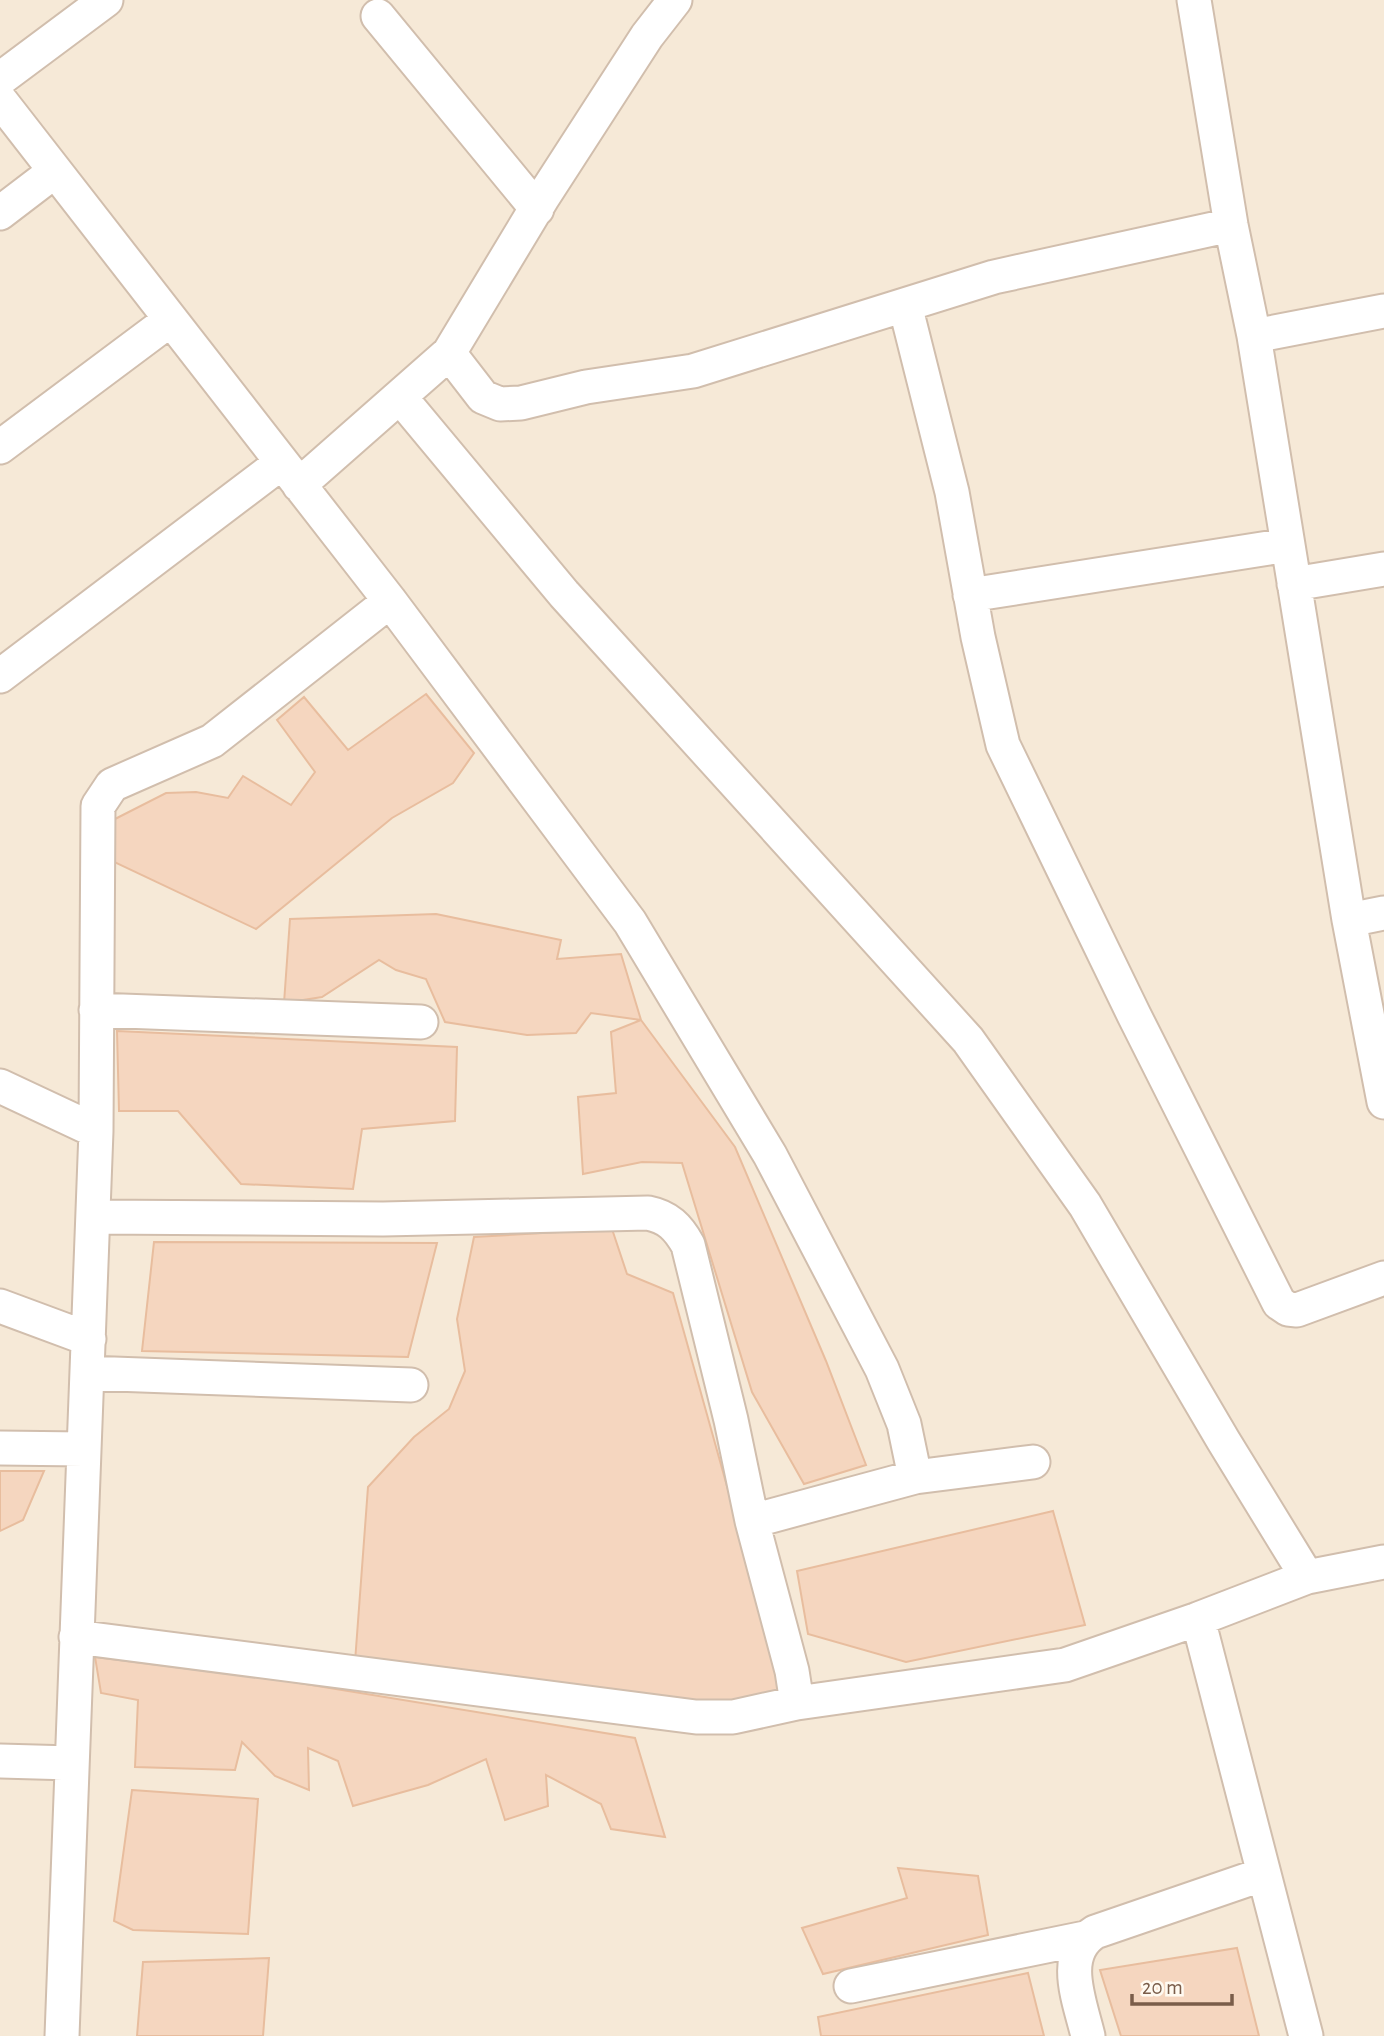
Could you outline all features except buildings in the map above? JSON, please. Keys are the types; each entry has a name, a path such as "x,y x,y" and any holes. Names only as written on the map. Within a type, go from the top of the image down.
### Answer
{"street":[{"path":"0,79 106,0"},
{"path":"0,676 400,397 449,353 647,36 676,0"},
{"path":"1194,0 1231,225 1254,336 1349,920 1384,1102"},
{"path":"378,16 537,209"},
{"path":"0,100 390,601 630,922 770,1155 883,1369 904,1424 915,1477"},
{"path":"0,213 55,171"},
{"path":"449,353 483,397 500,404 521,403 586,387 693,371 994,278 1231,225"},
{"path":"905,305 952,492 970,595 1003,745 1272,1293 1288,1309 1297,1310 1384,1278"},
{"path":"1254,336 1384,312"},
{"path":"0,447 170,320"},
{"path":"400,397 564,594 968,1040 1085,1205 1307,1577"},
{"path":"970,595 1288,545"},
{"path":"1294,584 1384,569"},
{"path":"62,2036 96,1131 95,822 104,794 125,778 180,757 212,741 390,601"},
{"path":"1349,920 1384,912"},
{"path":"96,1010 421,1023"},
{"path":"0,1086 96,1131"},
{"path":"93,1217 383,1219 648,1213 662,1216 680,1230 688,1245 731,1420 751,1521 792,1671 797,1703"},
{"path":"0,1306 89,1339"},
{"path":"87,1373 411,1385"},
{"path":"0,1448 83,1449"},
{"path":"751,1521 915,1477 1032,1462"},
{"path":"76,1637 696,1717 733,1717 797,1703 1065,1665 1198,1619 1307,1577 1384,1562"},
{"path":"1198,1619 1306,2036"},
{"path":"0,1761 72,1762"},
{"path":"851,1986 1084,1938 1264,1874"},
{"path":"1084,1938 1076,1950 1074,1965 1088,2036"}],"shaded area":[{"path":"0,0 1384,0 1384,2036 0,2036"}]}
